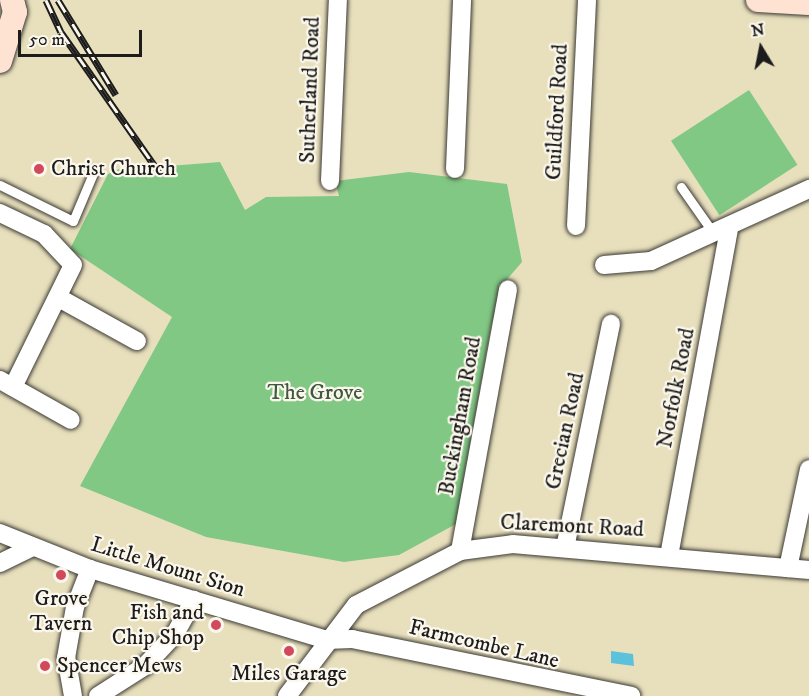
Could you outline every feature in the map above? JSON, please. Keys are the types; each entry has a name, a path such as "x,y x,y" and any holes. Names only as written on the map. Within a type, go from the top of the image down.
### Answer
{"main road":[{"path":"0,61 15,12 12,0"},
{"path":"758,0 809,3"}],"street":[{"name":"Sutherland Road","path":"330,181 338,0"},
{"path":"455,169 462,0"},
{"name":"Guildford Road","path":"576,226 587,0"},
{"path":"604,265 651,261 722,232 809,189"},
{"path":"0,213 44,234 73,265 59,298 6,383 71,420"},
{"name":"Norfolk Road","path":"669,556 722,232"},
{"name":"Buckingham Road","path":"460,551 508,289"},
{"path":"59,298 137,341"},
{"name":"Grecian Road","path":"565,548 611,324"},
{"path":"788,568 809,469"},
{"name":"Little Mount Sion","path":"0,533 90,569 326,640"},
{"name":"Claremont Road","path":"287,696 326,640 356,605 460,551 513,544 809,570"},
{"path":"0,563 33,547"},
{"path":"73,696 66,658 75,607 90,569"},
{"path":"98,696 145,666 175,634 194,600"},
{"name":"Farmcombe Lane","path":"326,640 352,639 632,696"}],"lane":[{"path":"0,184 73,221 94,171"},
{"path":"681,186 722,232"}],"green space":[{"path":"749,90 797,165 719,215 671,141"},
{"name":"The Grove","path":"220,162 245,210 266,197 339,196 335,181 409,172 507,184 522,262 503,284 491,327 456,524 399,555 344,562 206,537 80,486 172,317 70,249 108,174 126,166 155,175 169,166"}],"water":[{"path":"611,651 633,654 634,666 611,663"}],"railway":[{"path":"46,0 61,32 159,172"},
{"path":"58,0 116,95"}],"place":[{"name":"Christ Church","path":"39,169"},
{"name":"Grove Tavern","path":"61,575"},
{"name":"Fish and Chip Shop","path":"216,625"},
{"name":"Miles Garage","path":"289,651"},
{"name":"Spencer Mews","path":"45,666"}]}
